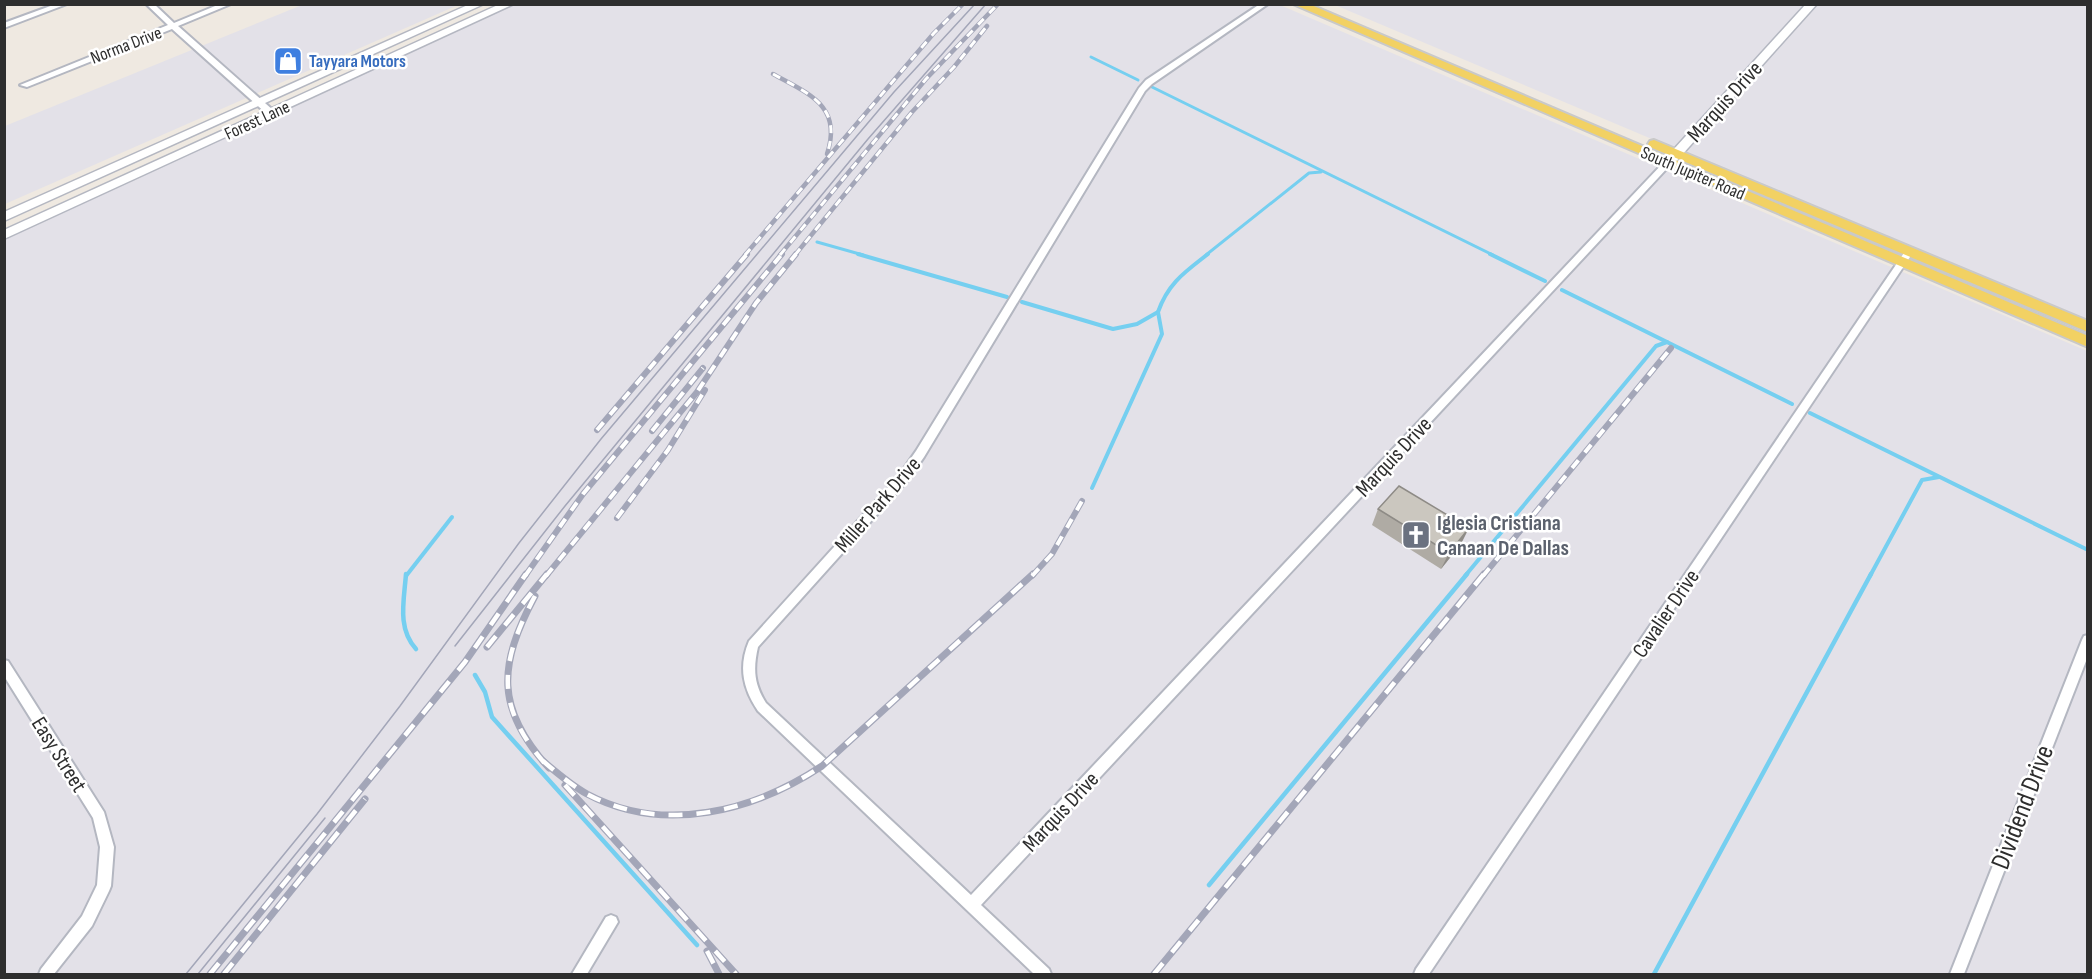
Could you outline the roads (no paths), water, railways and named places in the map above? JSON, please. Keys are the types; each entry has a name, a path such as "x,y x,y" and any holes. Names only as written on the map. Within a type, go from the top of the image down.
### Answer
{"main road":[{"name":"Forest Lane","path":"4,217 479,4"},
{"name":"Forest Lane","path":"4,235 509,4"},
{"name":"South Jupiter Road","path":"1299,4 1462,68"},
{"name":"South Jupiter Road","path":"1324,4 1462,68 2046,317 2088,342"},
{"name":"Marquis Drive","path":"1672,158 1812,4"},
{"path":"440,22 453,30"},
{"path":"47,198 61,209"},
{"name":"South Jupiter Road","path":"2046,317 2088,327"}],"street":[{"path":"4,26 64,4"},
{"path":"149,4 271,113"},
{"name":"Norma Drive","path":"24,85 228,4"},
{"name":"Miller Park Drive","path":"1044,975 762,707 750,690 748,666 753,645 904,477 917,458 1142,90 1149,82 1265,4"},
{"name":"Marquis Drive","path":"971,905 1672,158"},
{"name":"Cavalier Drive","path":"1421,975 1905,257"},
{"name":"Dividend Drive","path":"1957,975 2088,640"},
{"name":"Easy Street","path":"4,664 99,816 107,847 104,886 87,921 46,975"},
{"path":"579,975 611,921"}],"waterway":[{"path":"1091,57 1138,80"},
{"path":"1152,87 1493,255"},
{"path":"1206,255 1309,173 1321,172"},
{"path":"817,242 863,255"},
{"path":"858,254 1007,297"},
{"path":"1158,312 1172,286 1208,254"},
{"path":"1490,254 1545,281"},
{"path":"1562,290 1667,342"},
{"path":"1022,302 1113,329 1137,324 1158,312"},
{"path":"1092,488 1162,334 1158,312"},
{"path":"1465,576 1656,346 1667,342"},
{"path":"1667,342 1792,404"},
{"path":"1810,413 2088,550"},
{"path":"1870,576 1922,480 1939,477"},
{"path":"406,576 452,517"},
{"path":"406,574 404,623 410,641 416,649"},
{"path":"1209,885 1467,574"},
{"path":"1654,974 1871,574"},
{"path":"475,675 485,692 492,717 697,945"}],"tram line":[{"path":"186,974 317,814 400,706 519,543 601,439 894,92 975,4"},
{"path":"455,646 565,506 868,139 986,4"},
{"path":"198,974 325,818"}],"railway":[{"path":"745,255 934,33 963,4"},
{"path":"780,255 926,79 998,4"},
{"path":"795,255 912,112 954,67 987,26"},
{"path":"773,74 810,95 820,104 830,124 831,138 827,154"},
{"path":"597,430 747,254"},
{"path":"525,576 583,494 782,254"},
{"path":"546,576 697,392 756,303 796,254"},
{"path":"1483,576 1671,348"},
{"path":"652,431 703,368"},
{"path":"617,518 668,450 705,390"},
{"path":"1032,576 1052,554 1082,501"},
{"path":"210,974 465,662 526,574"},
{"path":"487,647 547,574"},
{"path":"544,762 587,794 616,806 647,813 677,815 708,812 767,795 796,782 822,766 1033,574"},
{"path":"1154,974 1484,574"},
{"path":"535,596 514,644 509,665 508,686 511,706 519,726 544,762"},
{"path":"544,762 549,768"},
{"path":"565,785 736,974"},
{"path":"224,974 365,799"},
{"path":"707,951 719,974"}],"place":[{"name":"Tayyara Motors","path":"288,61"},
{"name":"Iglesia Cristiana Canaan De Dallas","path":"1416,535"}]}
